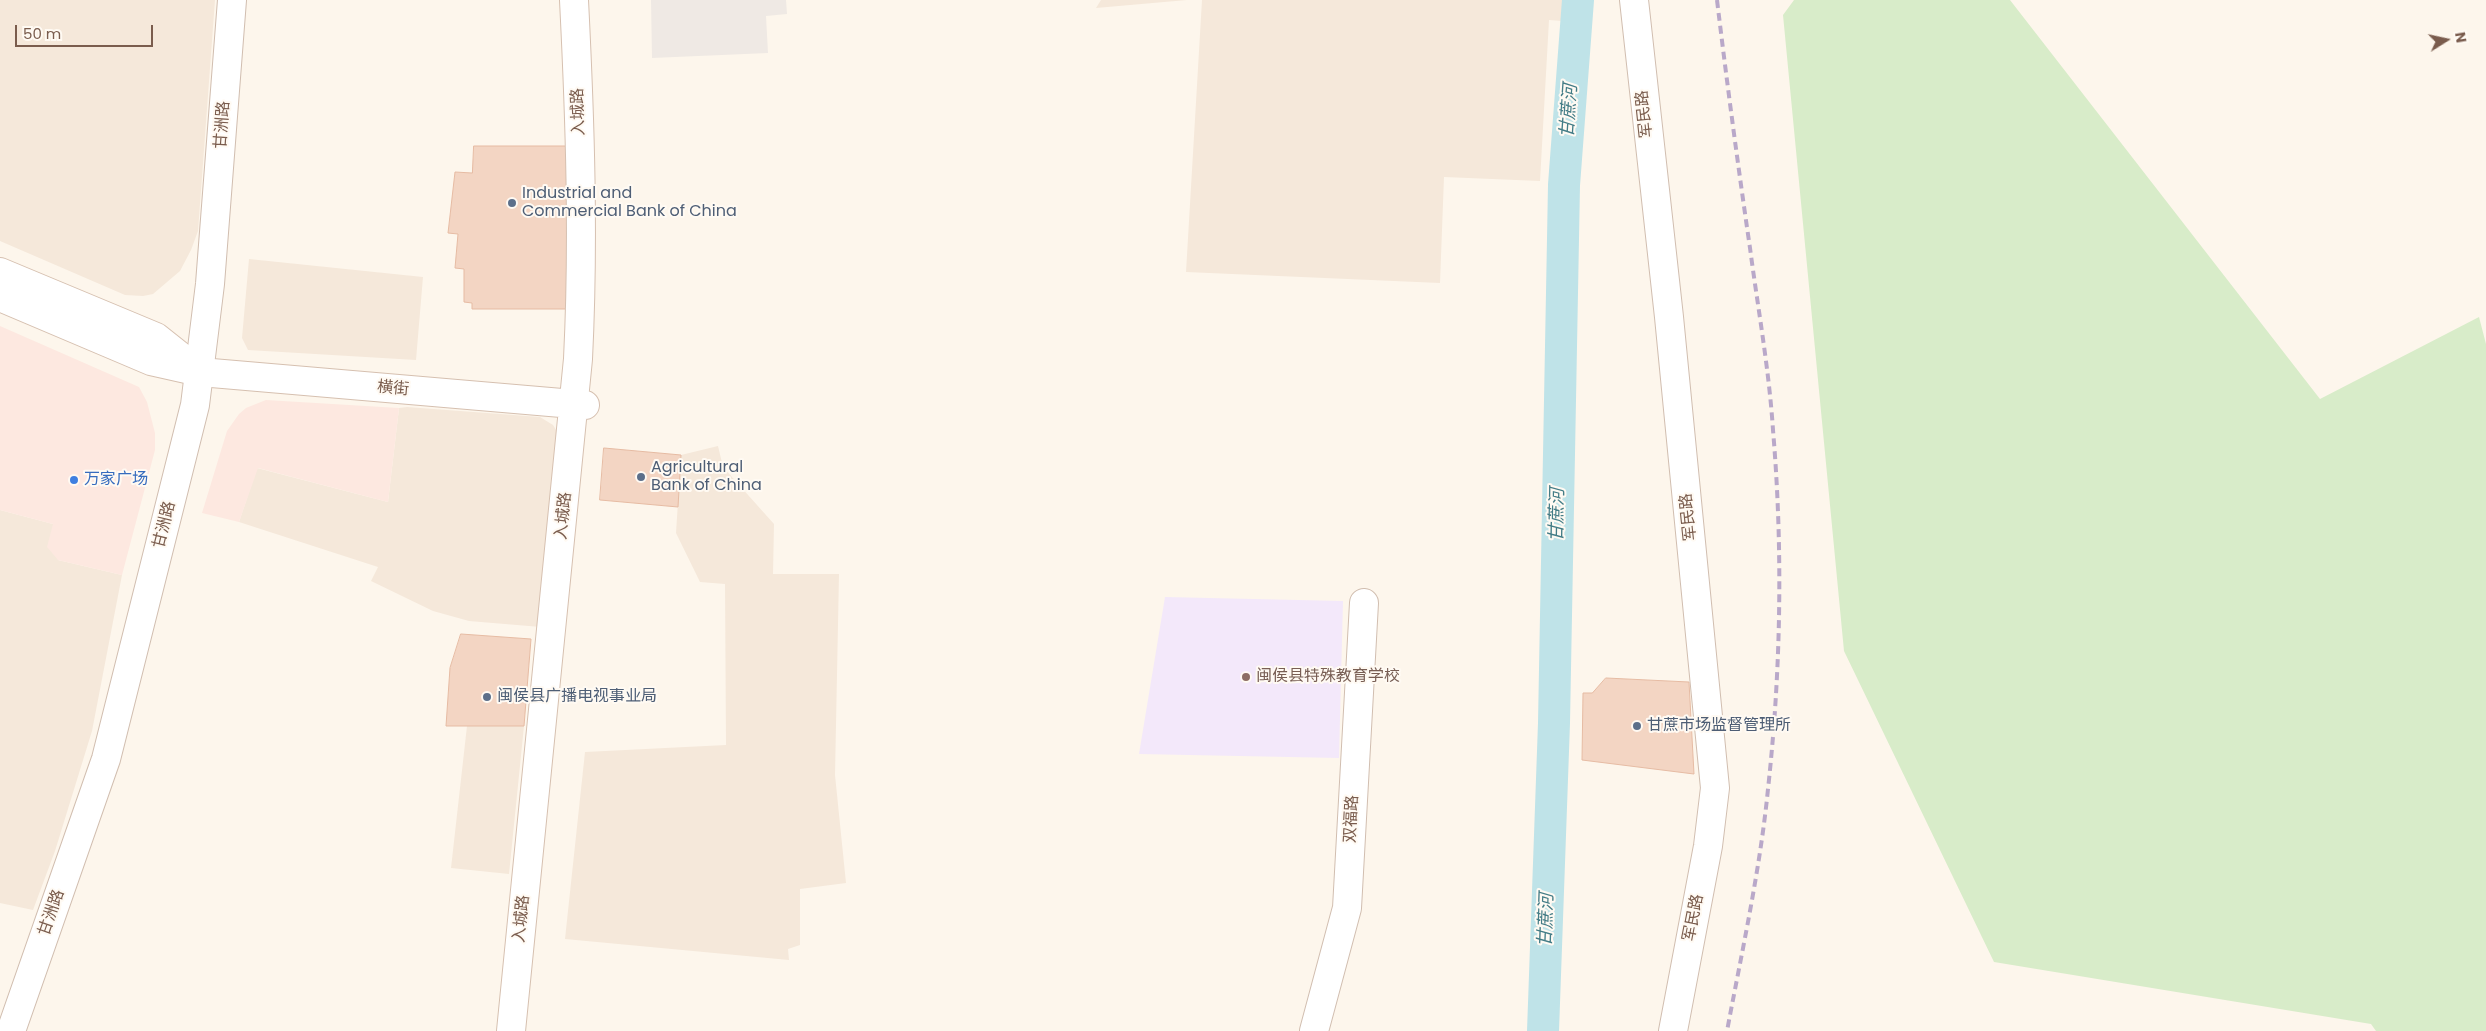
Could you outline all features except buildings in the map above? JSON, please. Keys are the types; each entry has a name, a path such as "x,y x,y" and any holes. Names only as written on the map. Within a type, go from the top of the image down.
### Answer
{"main road":[{"name":"甘洲路","path":"11,1031 106,759 195,406 210,284 232,0"},
{"name":"入城路","path":"511,1031 580,405 580,139 574,0"},
{"name":"入城路","path":"525,1031 580,405 591,255 591,140 586,0"},
{"name":"军民路","path":"1634,0 1650,163 1669,317 1715,788 1708,846 1673,1031"},
{"path":"0,272 156,337 200,372"},
{"name":"横街","path":"0,297 152,361 200,372 580,405"},
{"name":"双福路","path":"1314,1031 1346,908 1364,603"}],"shaded area":[{"path":"0,0 215,0 198,231 180,271 153,294 143,296 125,295 0,241"},
{"path":"651,0 786,0 787,14 766,16 768,53 652,58"},
{"path":"1101,0 1187,0 1096,8"},
{"path":"1202,0 1564,0 1563,21 1549,20 1540,181 1444,177 1440,283 1186,272"},
{"path":"249,259 423,277 416,360 248,350 242,338"},
{"name":"万家广场","path":"0,326 139,387 147,402 155,433 155,450 122,575 58,560 47,547 53,524 0,510"},
{"path":"266,400 399,408 388,502 258,468 239,522 202,513 227,431 239,414 246,408"},
{"path":"407,407 540,417 553,425 558,433 541,627 469,621 433,611 371,581 378,567 239,522 257,468 388,502 399,408"},
{"path":"718,446 723,467 774,524 773,574 839,574 835,775 846,883 800,889 800,945 788,949 789,960 565,939 585,752 726,745 725,584 700,582 676,533 681,455"},
{"path":"0,510 53,524 58,560 122,575 92,731 55,851 33,910 0,903"},
{"name":"闽侯县特殊教育学校","path":"1165,597 1343,601 1339,758 1139,754"},
{"path":"467,726 524,726 509,874 451,868"}],"green space":[{"path":"1794,0 2010,0 2320,399 2479,317 2486,344 2486,1031 2376,1031 2371,1024 1994,962 1844,651 1783,15"}],"waterway":[{"name":"甘蔗河","path":"1543,1031 1554,723 1564,185 1578,0"}],"railway":[{"path":"1717,0 1769,384 1776,475 1779,565 1776,699 1765,819 1727,1031"}],"place":[{"name":"Industrial and Commercial Bank of China","path":"512,203"},
{"name":"Agricultural Bank of China","path":"641,477"},
{"name":"万家广场","path":"74,480"},
{"name":"闽侯县特殊教育学校","path":"1246,677"},
{"name":"闽侯县广播电视事业局","path":"487,697"},
{"name":"甘蔗市场监督管理所","path":"1637,726"}]}
